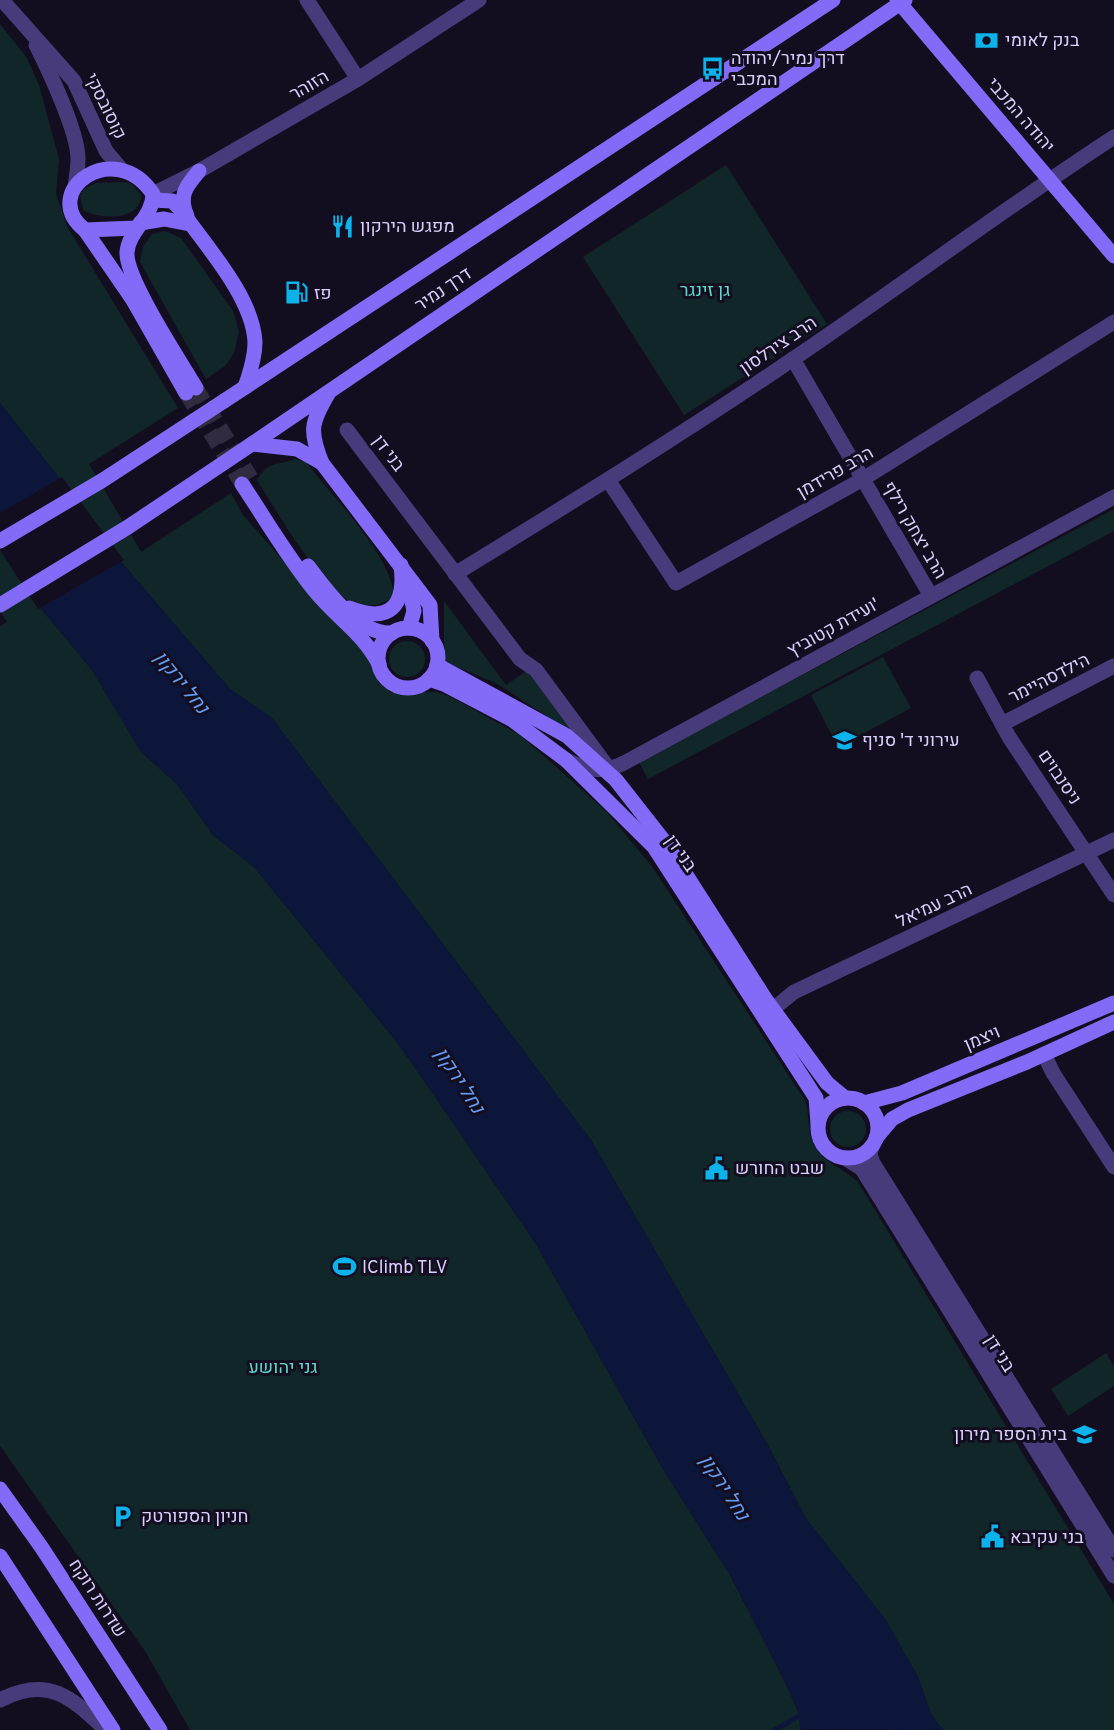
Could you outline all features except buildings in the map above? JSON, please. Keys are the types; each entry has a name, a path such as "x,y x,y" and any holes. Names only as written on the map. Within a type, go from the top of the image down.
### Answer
{"main road":[{"name":"דרך נמיר","path":"0,541 103,480 833,0"},
{"name":"דרך נמיר","path":"0,605 128,527 252,444 901,1"},
{"name":"יהודה המכבי","path":"901,1 1114,256"},
{"path":"153,197 127,251 130,270 191,391 120,279 85,230 72,218 70,210 75,187 92,172 121,169 142,179 153,197 172,201 190,224 249,314 255,344 251,371 245,387"},
{"path":"190,224 182,199 184,188 199,171"},
{"path":"85,230 138,226 164,219 190,224"},
{"path":"331,389 314,417 312,429 314,444 322,463 430,605 432,641"},
{"path":"252,444 297,449 322,463"},
{"path":"247,481 317,577 344,607 370,629 382,633 392,633 409,628 426,634 436,648 437,665 429,679 413,687 395,685 388,680 367,642 329,608 307,581 247,481"},
{"path":"344,607 369,615 381,614 393,608 400,599 403,583 401,565"},
{"path":"401,565 414,601 414,611 409,628"},
{"path":"379,664 380,647 392,633"},
{"name":"בני דן","path":"437,665 567,736 608,770 667,845 773,1009 827,1083 845,1098"},
{"name":"בני דן","path":"429,679 446,685 511,719 566,760 654,847 816,1098 819,1124"},
{"name":"ויצמן","path":"864,1103 902,1093 1114,1003"},
{"path":"874,1142 876,1118 864,1103 845,1098 827,1107 819,1124 822,1143 836,1156 845,1158 864,1153 874,1142 892,1119 908,1110 1044,1054 1114,1022"},
{"name":"שדרות רוקח","path":"0,1489 42,1548 160,1730"},
{"path":"0,1556 75,1667 113,1730"},
{"path":"0,1570 75,1667"}],"street":[{"name":"קוסובסקי","path":"3,0 31,35 64,66 74,81 106,151 121,169"},
{"path":"306,0 358,79"},
{"name":"הזוהר","path":"153,197 358,79 479,0"},
{"name":"קוסובסקי","path":"31,35 57,90 75,145 78,158 75,187"},
{"name":"הרב צירלסון","path":"455,574 608,480 793,359 1050,178 1114,137"},
{"name":"הרב פרידמן","path":"608,480 676,583 863,479 1114,322"},
{"name":"הרב יצחק רילף","path":"793,359 931,596"},
{"name":"בני דן","path":"347,430 520,659 536,670 608,770"},
{"name":"ועידת קטוביץ'","path":"608,770 1114,497"},
{"name":"הילדסהיימר","path":"1002,724 1114,666"},
{"name":"ניסנבוים","path":"976,678 1002,724 1114,895"},
{"path":"566,760 586,769 608,770"},
{"name":"הרב עמיאל","path":"773,1009 794,992 1114,840"},
{"path":"1044,1054 1053,1073 1114,1167"},
{"name":"בני דן","path":"874,1142 870,1155 879,1173 1114,1550"},
{"name":"בני דן","path":"845,1158 862,1169 1114,1576"},
{"path":"0,1700 28,1688 44,1688 64,1694 106,1730"}],"green space":[{"path":"0,24 27,58 39,85 59,159 56,194 68,228 178,408 89,464 141,552 231,493 243,515 366,655 379,683 392,693 437,692 451,697 520,735 607,812 653,868 806,1102 811,1135 818,1151 858,1182 1114,1604 1114,1730 943,1730 931,1714 918,1677 885,1619 805,1517 769,1447 591,1140 272,718 230,689 123,564 90,517 0,403"},
{"name":"גן זינגר","path":"726,165 827,324 684,415 583,257"},
{"path":"96,183 132,184 141,195 139,204 134,210 127,214 109,217 83,210 80,195 84,189"},
{"path":"165,231 181,238 233,311 239,332 234,353 225,366 206,379 140,262 143,247 152,234"},
{"path":"295,459 306,462 372,545 391,580 394,596 389,600 369,606 349,601 319,573 296,542 257,480 270,466"},
{"path":"1114,509 1114,531 648,779 639,762"},
{"name":"גני יהושע","path":"0,545 43,611 92,670 141,752 177,784 213,835 254,867 400,1046 536,1244 664,1471 730,1575 784,1680 798,1711 802,1730 190,1730 145,1651 0,1446 0,626 7,622 0,611"},
{"path":"444,601 506,685 528,670 580,738 496,683 444,662"},
{"path":"407,641 420,646 425,659 420,672 407,677 394,672 389,659 394,646"},
{"path":"883,657 911,708 838,747 811,695"},
{"path":"848,1111 861,1116 866,1129 861,1142 848,1147 835,1142 830,1129 835,1116"},
{"path":"1106,1353 1114,1366 1114,1386 1068,1416 1051,1389"}],"water":[{"name":"נחל ירקון","path":"0,403 90,517 123,564 230,689 272,718 591,1140 769,1447 805,1517 885,1619 918,1677 931,1714 943,1730 800,1729 798,1711 784,1680 730,1575 664,1471 536,1244 400,1046 254,867 213,835 177,784 141,752 92,670 43,611 0,545"}],"pier":[{"path":"62,477 124,560 38,609 0,550 0,513"}],"waterway":[{"path":"775,1730 804,1713"}],"tunnel":[{"path":"196,388 251,478"},
{"path":"186,393 242,484"}],"place":[{"name":"בנק לאומי","path":"987,40"},
{"name":"דרך נמיר/יהודה המכבי","path":"713,68"},
{"name":"מפגש הירקון","path":"342,226"},
{"name":"פז","path":"296,293"},
{"name":"עירוני ד' סניף","path":"844,740"},
{"name":"שבט החורש","path":"717,1168"},
{"name":"IClimb TLV","path":"344,1267"},
{"name":"בית הספר מירון","path":"1085,1434"},
{"name":"חניון הספורטק","path":"123,1516"},
{"name":"בני עקיבא","path":"992,1537"}]}
